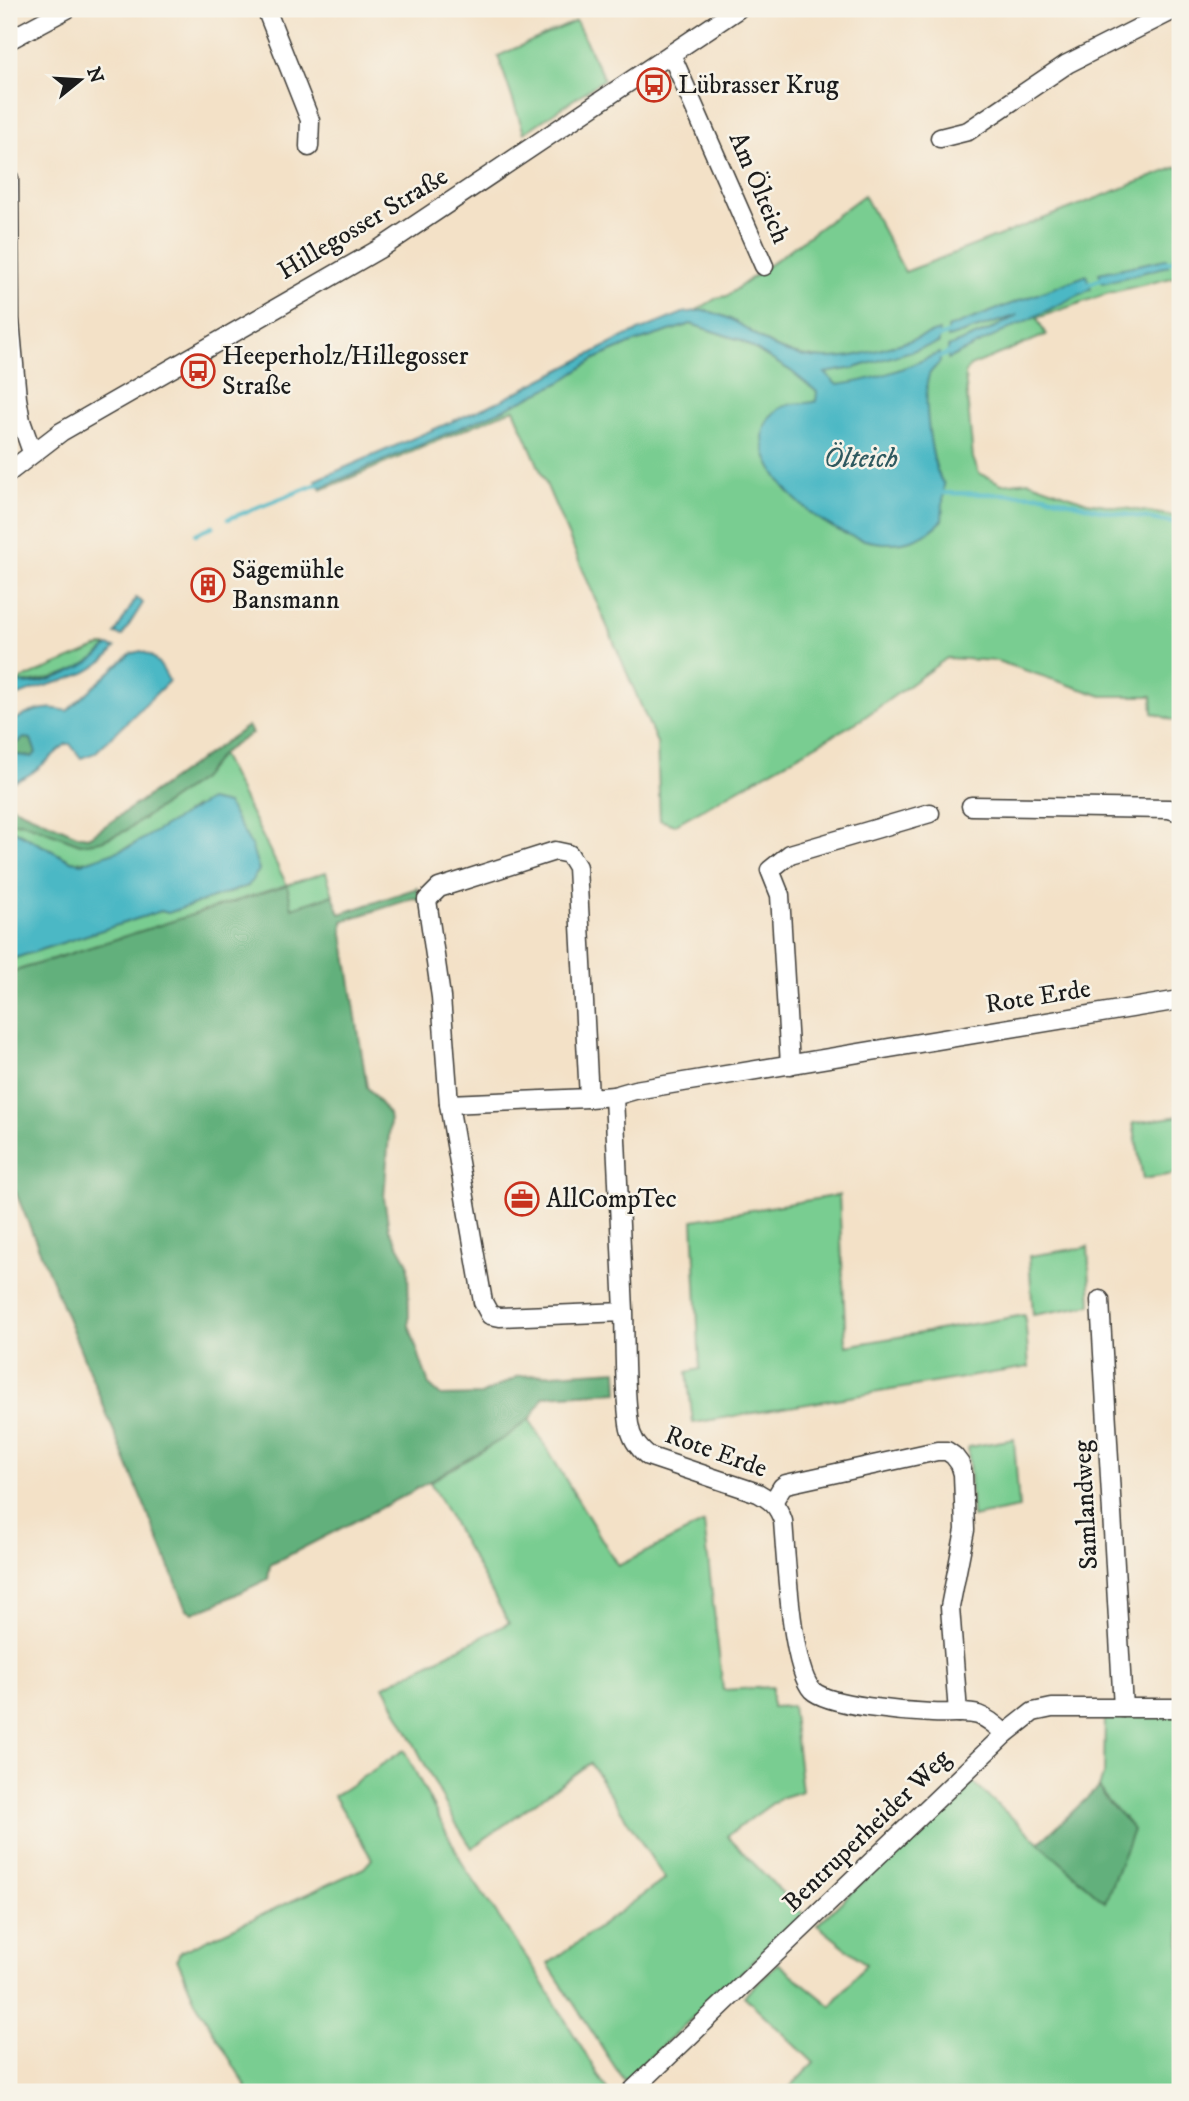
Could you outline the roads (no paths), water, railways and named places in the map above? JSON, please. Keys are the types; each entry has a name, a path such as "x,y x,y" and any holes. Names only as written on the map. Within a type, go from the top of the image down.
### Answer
{"street":[{"path":"9,40 67,9"},
{"path":"266,9 310,120 309,147"},
{"name":"Hillegosser Straße","path":"9,472 61,432 381,248 738,9"},
{"path":"940,138 968,131 1067,64 1176,9"},
{"name":"Am Ölteich","path":"671,54 764,266"},
{"path":"9,178 10,319 17,398 21,421 32,452"},
{"path":"971,806 1169,810 1180,813"},
{"path":"790,1065 780,895 770,870 790,854 930,813"},
{"path":"589,1098 577,867 569,854 555,851 439,888 427,900 441,997 449,1104 483,1302 491,1315 500,1317 624,1312"},
{"name":"Rote Erde","path":"449,1104 614,1096 635,1090 1180,1000"},
{"name":"Rote Erde","path":"614,1096 629,1425 639,1449 648,1456 758,1493 779,1509 783,1521 796,1653 803,1677 811,1689 823,1698 836,1702 918,1712 971,1713 986,1717 1005,1734"},
{"name":"Samlandweg","path":"1100,1300 1124,1708"},
{"path":"773,1502 786,1484 937,1451 947,1451 954,1455 963,1474 965,1530 950,1607 958,1713"},
{"name":"Bentruperheider Weg","path":"631,2092 1005,1734 1033,1712 1042,1709 1180,1708"}],"water":[{"path":"1166,259 1168,266 1103,283 1099,273"},
{"path":"1087,275 1091,289 948,359 948,347 1018,315 948,338 948,328"},
{"name":"Ölteich","path":"704,310 737,322 781,350 821,358 880,350 939,331 939,343 854,368 825,373 837,385 850,383 889,373 939,353 940,362 929,375 927,398 935,464 944,484 942,521 911,540 876,542 841,531 809,511 783,486 767,458 764,432 776,411 787,405 816,401 817,392 791,371 740,340 691,324 632,343 595,359 561,382 504,409 320,488 316,480 502,400 626,336 683,313"},
{"path":"136,598 143,603 122,636 115,634"},
{"path":"108,646 115,648 105,660 93,668 9,700 9,693 17,687 13,683 37,683 64,675 90,661"},
{"path":"141,651 158,663 169,681 95,753 81,758 70,744 66,744 32,773 9,782 9,754 32,757 36,753 31,739 24,738 9,750 9,723 37,710 52,708 67,711 130,654"},
{"path":"209,800 227,804 251,845 259,870 248,886 168,913 161,911 9,960 9,828 71,861 82,863 129,847"}],"waterway":[{"path":"1162,263 1174,261"},
{"path":"1085,286 1103,278"},
{"path":"934,339 952,332"},
{"path":"940,357 952,351"},
{"path":"228,519 323,482"},
{"path":"940,491 1044,495 1100,510 1180,524"},
{"path":"196,534 213,526"}],"place":[{"name":"Lübrasser Krug","path":"654,85"},
{"name":"Heeperholz/Hillegosser Straße","path":"198,371"},
{"name":"Sägemühle Bansmann","path":"208,585"},
{"name":"AllCompTec","path":"522,1199"}]}
